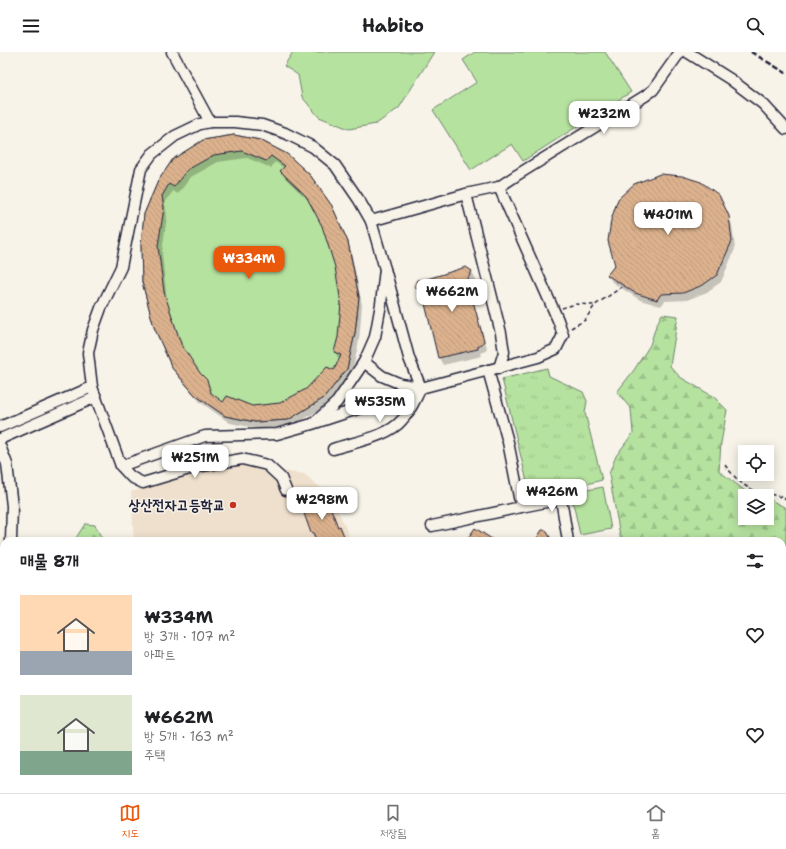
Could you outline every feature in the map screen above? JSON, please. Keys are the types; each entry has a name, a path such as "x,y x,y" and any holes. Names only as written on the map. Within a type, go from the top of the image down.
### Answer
{"street":[{"path":"172,52 210,122"},
{"path":"371,221 466,194 499,188 653,90 680,52"},
{"path":"687,52 763,104 786,129"},
{"path":"286,490 281,478 267,465 242,459 196,467 143,483 131,477 121,466 94,392 88,353 102,308 121,267 141,169 152,154 175,136 200,124 210,122 234,122 262,125 285,133 313,147 335,166 359,200 371,221 409,358 421,388 409,411 396,427 380,434 333,449"},
{"path":"121,466 205,436 277,434 421,388 538,357 556,349 563,335 562,332 499,188"},
{"path":"466,194 501,333 504,352 499,368"},
{"path":"312,424 337,402 364,362 375,337 385,269"},
{"path":"364,362 382,376 401,384 421,388"},
{"path":"488,370 508,442 521,507"},
{"path":"0,427 94,392"},
{"path":"0,439 94,392"},
{"path":"0,446 7,464 12,506 11,537"},
{"path":"432,526 561,499 567,537"},
{"path":"489,793 513,793"}],"path":[{"path":"562,332 585,320 596,305 622,287"},
{"path":"553,310 576,304 596,305"},
{"path":"725,465 733,476 745,486 758,492 774,494 786,499"}],"shaded area":[{"name":"상산전자고등학교","path":"241,465 304,474 327,493 341,517 349,537 134,537 131,492 198,472"}],"green space":[{"path":"293,52 434,52 399,108 376,124 349,129 319,117 302,97 298,75 284,66"},
{"path":"475,52 605,52 631,92 523,161 512,144 471,170 433,110 477,82 463,60"},
{"path":"234,135 260,140 287,154 310,175 332,206 348,242 359,297 355,333 347,369 324,398 288,420 255,422 225,416 195,395 172,368 154,327 142,282 141,245 144,214 158,181 173,159 203,140"},
{"path":"662,314 678,316 670,366 680,377 714,397 727,410 721,443 719,471 743,489 738,489 738,525 774,525 774,502 786,508 786,537 620,537 609,474 616,456 633,433 631,409 617,392 634,370 650,345 656,326"},
{"path":"547,368 549,376 583,392 587,401 585,413 602,480 537,497 530,494 502,379"},
{"path":"603,487 611,529 580,535 571,493"},
{"path":"85,524 95,525 101,537 77,537"}],"building":[{"path":"234,135 260,140 287,154 310,175 332,206 348,242 359,297 355,333 347,369 324,398 288,420 255,422 225,416 195,395 172,368 154,327 142,282 141,245 144,214 158,181 173,159 203,140","holes":["242,151 266,161 271,156 285,166 280,171 306,196 322,226 335,267 341,303 338,337 334,352 341,355 334,370 327,367 306,389 280,403 252,406 227,396 223,402 211,393 207,380 200,373 181,344 164,292 158,246 164,208 162,196 169,184 174,187 187,170 214,155"]},
{"path":"660,174 682,176 701,182 719,195 729,216 732,241 717,275 703,285 683,293 661,294 657,300 635,293 607,275 615,265 608,241 611,220 618,199 634,184"},
{"path":"466,267 472,271 467,280 484,341 478,346 478,349 438,358 422,291 414,286 417,280 424,280"},
{"path":"326,496 338,527 340,526 344,537 315,537 313,532 311,533 301,505"},
{"path":"475,528 489,537 469,537"},
{"path":"542,530 546,530 550,537 538,537"}],"railway":[{"path":"751,52 786,73"}],"place":[{"name":"상산전자고등학교","path":"233,505"}]}
